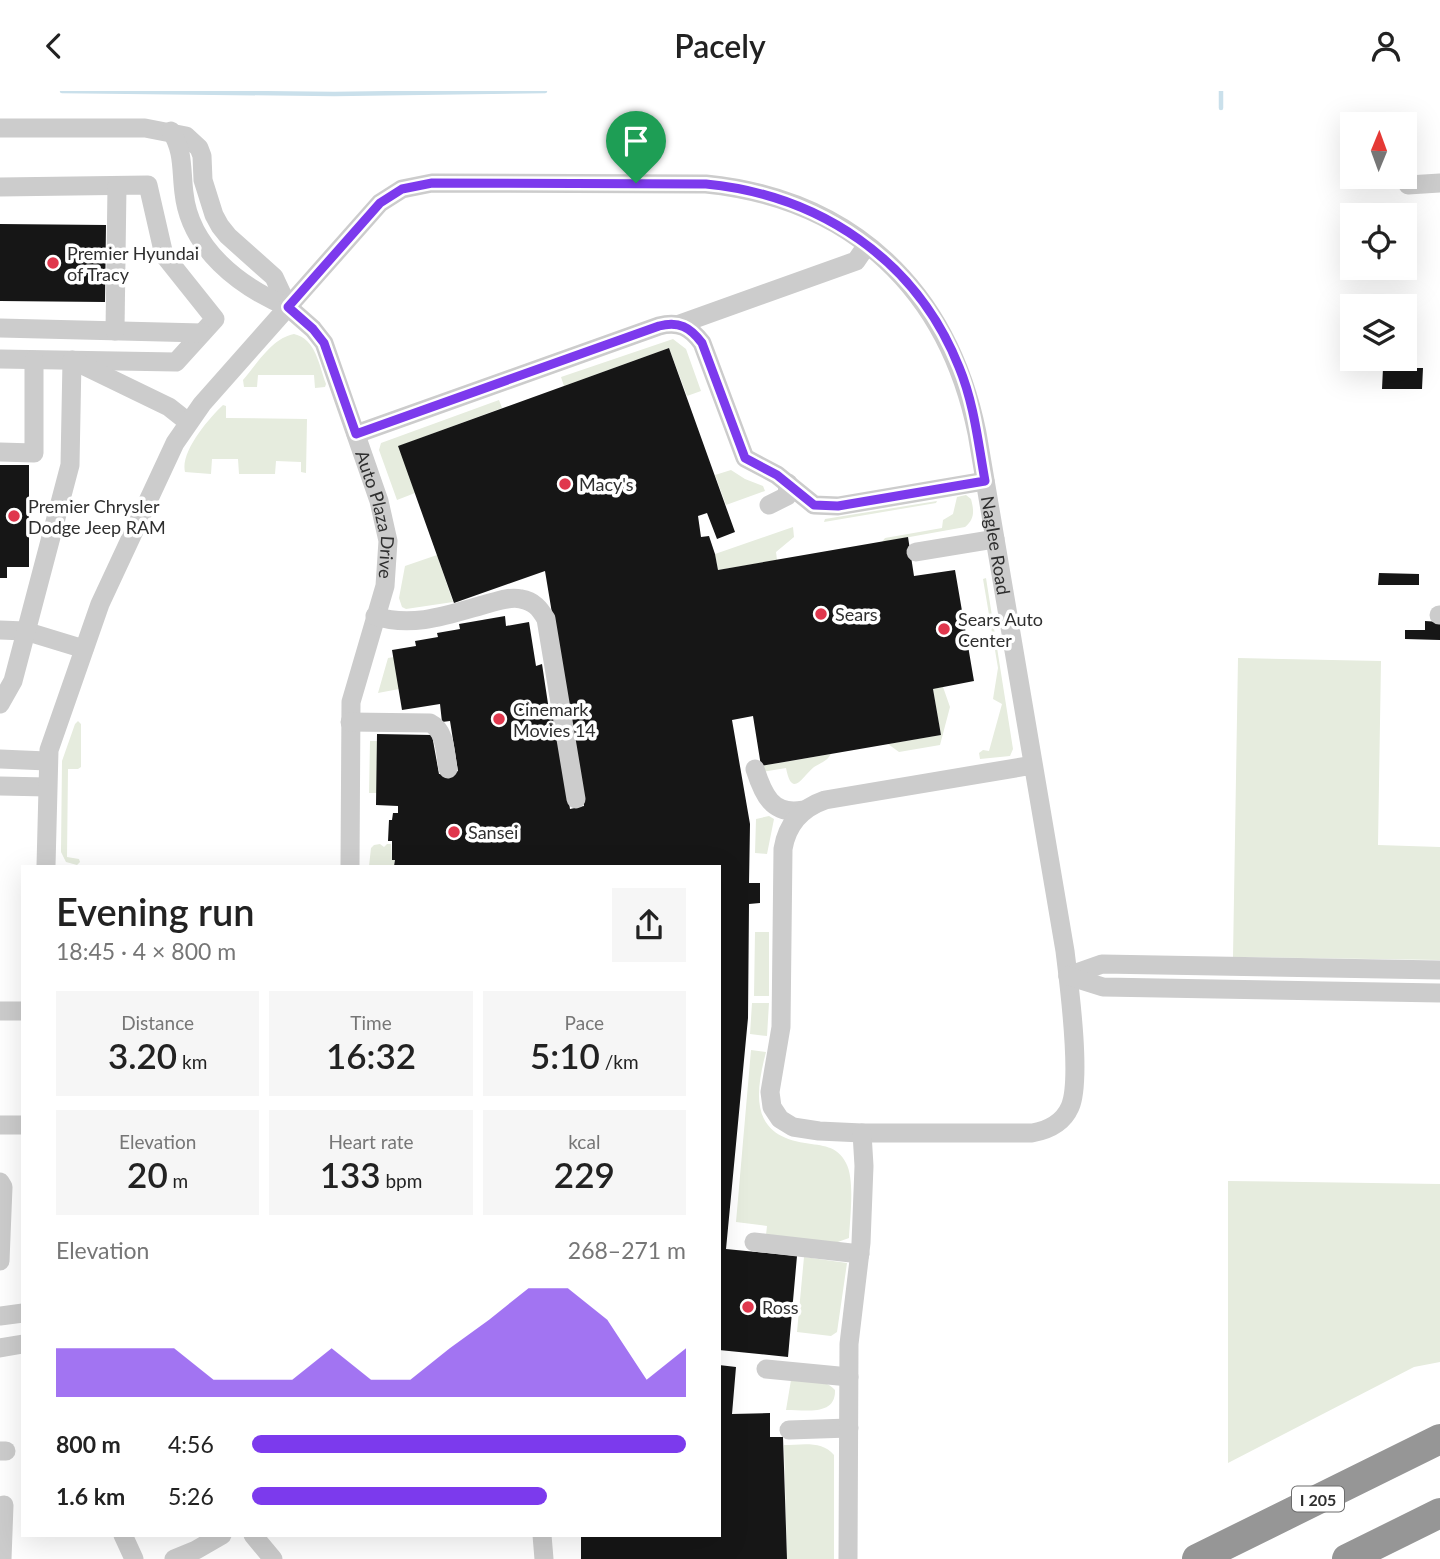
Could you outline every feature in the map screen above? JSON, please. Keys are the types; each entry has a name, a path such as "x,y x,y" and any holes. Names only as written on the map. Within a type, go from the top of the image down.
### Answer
{"highway":[{"name":"I 205","path":"1197,1559 1440,1439"},
{"path":"1347,1559 1440,1513"}],"street":[{"name":"Auto Plaza Drive","path":"0,128 145,128 186,135 199,148 202,156 205,190 220,226 274,277 288,307 313,329 324,343 379,501 388,541 384,586 352,694 350,865"},
{"name":"Naglee Road","path":"46,865 49,750 103,597 175,443 188,422 380,203 402,189 423,184 681,183 732,187 797,204 835,223 867,245 910,286 932,316 950,347 969,396 1068,976 1073,1028 1074,1089 1069,1109 1054,1126 1044,1131 1020,1134 862,1133 793,1127 780,1119 770,1100 782,1027 783,849 789,828 803,810"},
{"path":"1418,184 1440,183"},
{"path":"0,187 148,185 164,255 215,319 176,362 0,359"},
{"path":"114,331 117,186"},
{"path":"356,434 659,326 680,324 856,261 867,245"},
{"path":"680,324 693,331 702,343 741,454 750,463 777,475 806,501 831,507 985,481"},
{"path":"0,328 202,333"},
{"path":"0,452 34,453 34,360"},
{"path":"72,360 169,407 188,422"},
{"path":"0,704 13,681 8,671 25,631 70,465 72,360"},
{"path":"769,505 787,496 788,483"},
{"path":"916,552 995,539"},
{"path":"375,616 392,622 408,622 449,615 506,599 521,599 537,605 546,619 576,799"},
{"path":"0,630 25,631 84,649"},
{"path":"350,722 435,725 442,735 448,769"},
{"path":"0,759 47,761"},
{"path":"755,769 761,788 769,801 792,812 825,800 1033,765"},
{"path":"0,786 47,787"},
{"path":"1068,976 1102,964 1440,969"},
{"path":"1068,976 1104,988 1440,993"},
{"path":"0,1011 21,1011"},
{"path":"0,1125 21,1125"},
{"path":"848,1559 850,1328 860,1254 864,1166 862,1133"},
{"path":"0,1182 0,1261"},
{"path":"2,1211 21,1211"},
{"path":"754,1242 860,1254"},
{"path":"0,1316 21,1313"},
{"path":"0,1348 21,1345"},
{"path":"766,1369 849,1377"},
{"path":"789,1430 849,1428"},
{"path":"2,1559 4,1505"},
{"path":"126,1537 134,1559"},
{"path":"174,1559 197,1551 219,1537"},
{"path":"255,1537 273,1559"},
{"path":"542,1537 544,1559"}],"shaded area":[{"path":"294,334 312,347 325,387 315,388 314,375 258,375 257,387 244,387 243,380 266,353 286,336"},
{"path":"673,339 686,349 701,391 687,396 669,348 564,386 561,377"},
{"path":"499,400 502,408 399,446 415,493 397,500 379,450 381,443"},
{"path":"223,405 226,406 226,418 307,419 306,473 301,472 301,462 276,461 275,474 239,474 238,459 212,459 211,474 185,472 191,445"},
{"path":"731,470 763,486 765,491 726,505 715,475"},
{"path":"966,495 971,499 973,511 971,521 965,527 882,542 885,538 942,528 943,520 953,514 957,497"},
{"path":"937,501 936,503 824,522 825,519"},
{"path":"793,527 794,537 776,552 777,560 718,570 715,554"},
{"path":"437,555 453,602 406,609 402,607 399,598 405,566"},
{"path":"986,578 1013,749 1010,756 980,759 979,753 983,750 989,751 1002,704 993,699 998,668 983,579"},
{"path":"394,657 399,689 378,693 388,658"},
{"path":"1238,658 1381,661 1378,845 1440,847 1440,960 1233,957"},
{"path":"943,687 950,707 940,745 899,752 888,744 941,735 933,689"},
{"path":"78,721 81,724 81,767 68,769 67,857 79,859 77,865 66,862 61,852 62,761"},
{"path":"370,741 377,741 377,793 369,793"},
{"path":"831,754 798,783 791,782 786,768 762,772 761,766"},
{"path":"769,816 774,819 767,854 755,853 756,819"},
{"path":"380,844 384,847 391,844 394,865 369,865 371,848"},
{"path":"755,932 769,932 769,996 754,996"},
{"path":"752,1003 769,1003 767,1036 750,1034"},
{"path":"751,1050 766,1052 759,1097 766,1122 787,1139 834,1150 846,1163 851,1188 849,1238 835,1243 766,1235 767,1226 736,1222"},
{"path":"1228,1181 1440,1184 1440,1362 1414,1367 1228,1463"},
{"path":"804,1257 847,1263 837,1332 831,1336 797,1332"},
{"path":"791,1380 815,1381 831,1386 835,1390 831,1404 811,1411 786,1410"},
{"path":"784,1445 817,1445 834,1455 834,1559 787,1559"}],"building":[{"name":"Premier Hyundai of Tracy","path":"0,224 106,225 105,302 0,301"},
{"path":"669,348 735,532 717,539 707,513 698,516 701,537 709,536 718,570 908,537 914,576 955,570 974,681 933,689 941,735 761,766 753,716 732,720 750,824 749,883 760,883 760,903 749,904 748,1018 726,1249 797,1256 788,1357 721,1350 721,865 394,865 395,860 392,860 392,841 388,841 389,820 392,820 393,813 398,813 398,806 376,805 377,734 432,735 439,774 458,771 450,721 442,722 440,704 402,710 392,650 416,646 415,641 460,629 459,624 505,616 506,626 529,622 536,666 542,664 550,717 555,716 570,809 584,806 545,571 454,603 398,446"},
{"path":"1417,368 1423,368 1422,389 1382,389 1383,371 1417,371"},
{"name":"Premier Chrysler Dodge Jeep RAM","path":"0,465 29,465 29,567 7,567 7,578 0,578"},
{"path":"1379,573 1419,574 1419,585 1378,585"},
{"path":"1425,621 1440,622 1440,640 1405,639 1405,630 1425,630"},
{"path":"721,1365 736,1367 732,1414 770,1413 770,1437 783,1437 787,1559 581,1559 581,1537 721,1537"}],"waterway":[{"path":"62,91 334,94 545,91"},
{"path":"1221,91 1221,108"}],"place":[{"name":"Premier Hyundai of Tracy","path":"53,263"},
{"name":"Macy's","path":"565,484"},
{"name":"Premier Chrysler Dodge Jeep RAM","path":"14,516"},
{"name":"Sears","path":"821,614"},
{"name":"Sears Auto Center","path":"944,629"},
{"name":"Cinemark Movies 14","path":"499,719"},
{"name":"Sansei","path":"454,832"},
{"name":"Ross","path":"748,1307"}],"route":[{"path":"432,183 636,183 706,184 758,192 785,200 835,223 884,260 927,308 959,366 969,396 985,481 831,507 806,501 777,475 750,463 741,454 702,343 693,331 680,324 659,326 356,434 320,335 288,307 380,203 402,189 432,183"}]}
